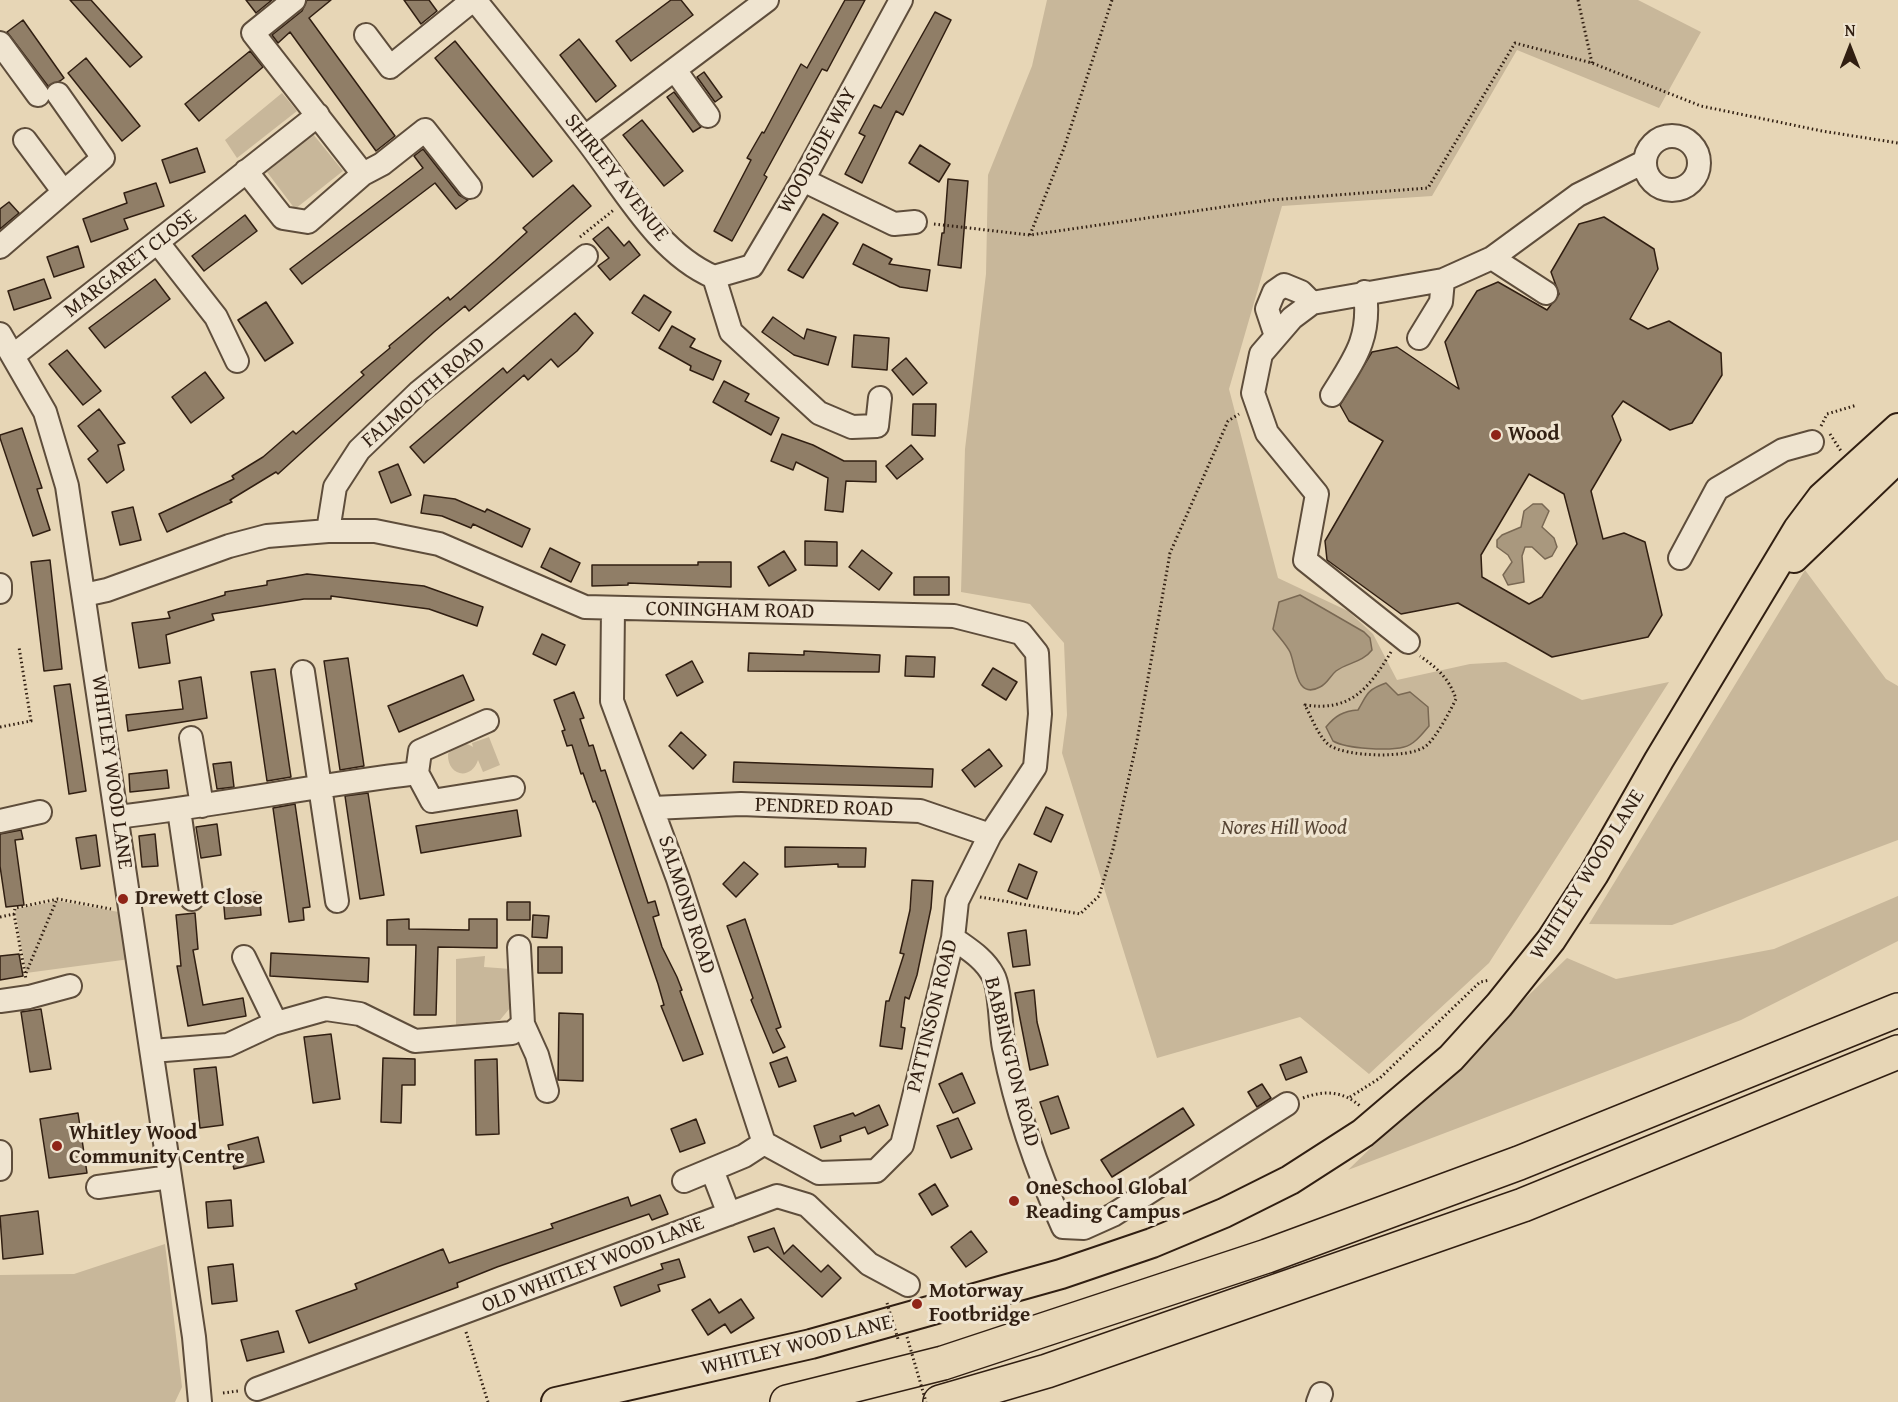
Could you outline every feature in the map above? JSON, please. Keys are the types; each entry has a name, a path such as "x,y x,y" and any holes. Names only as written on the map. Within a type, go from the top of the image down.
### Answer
{"highway":[{"path":"787,1402 943,1363 1266,1256 1519,1163 1898,1010"},
{"path":"940,1402 1047,1371 1523,1205 1898,1052"}],"main road":[{"name":"WHITLEY WOOD LANE","path":"555,1402 811,1344 1061,1274 1197,1226 1269,1191 1336,1152 1378,1121 1451,1058 1524,975 1594,874 1659,760 1765,587 1786,547 1816,503 1898,428"},
{"name":"WHITLEY WOOD LANE","path":"1765,587 1832,519 1898,458"}],"street":[{"path":"294,0 253,33 363,174"},
{"path":"366,35 390,67 474,0"},
{"name":"SHIRLEY AVENUE","path":"474,0 585,137 664,243 695,269 714,277"},
{"path":"585,137 767,0"},
{"name":"WOODSIDE WAY","path":"714,277 752,266 803,180 901,0"},
{"path":"0,43 103,158 0,247"},
{"path":"675,70 708,116"},
{"name":"MARGARET CLOSE","path":"15,355 318,115"},
{"path":"246,171 283,218 308,222 363,174 382,164 425,130 470,188"},
{"path":"25,140 63,191"},
{"path":"1404,640 1305,560 1317,494 1267,433 1253,393 1261,354 1292,318 1312,303 1443,279 1492,258 1578,195 1644,162"},
{"path":"803,180 894,224 915,222"},
{"path":"158,243 216,317 237,361"},
{"name":"FALMOUTH ROAD","path":"328,531 335,487 359,450 419,392 583,246"},
{"path":"1492,258 1546,293"},
{"path":"714,277 731,332 819,413 852,427 877,426 880,398"},
{"path":"1419,338 1441,302 1443,279"},
{"path":"1275,336 1267,309 1274,292 1284,285 1301,292 1312,303"},
{"path":"1332,395 1354,360 1363,339 1368,317 1365,292"},
{"name":"WHITLEY WOOD LANE","path":"0,334 15,355 45,412 67,486 194,1337 200,1402"},
{"path":"1680,558 1717,489 1783,450 1812,442"},
{"path":"84,595 107,590 229,546 267,536 328,531"},
{"name":"CONINGHAM ROAD","path":"328,531 375,531 439,544 585,607 954,616 1021,633 1037,653 1041,714 1036,751"},
{"path":"0,585 0,592"},
{"name":"SALMOND ROAD","path":"613,609 612,700 653,808 764,1143"},
{"path":"303,672 337,900"},
{"path":"487,722 420,751 417,773 432,801 513,788"},
{"path":"191,738 202,806"},
{"name":"PATTINSON ROAD","path":"764,1143 819,1173 876,1171 902,1145 953,938 957,901 990,835 1035,767 1036,751"},
{"path":"117,818 178,810 321,784 417,773"},
{"name":"PENDRED ROAD","path":"653,808 741,804 920,811 990,835"},
{"path":"178,810 192,899"},
{"path":"0,821 40,812"},
{"name":"BABBINGTON ROAD","path":"953,938 980,956 994,976 1004,1048 1034,1157 1063,1227 1084,1228 1113,1215 1287,1104"},
{"path":"519,947 523,1024 537,1055 547,1091"},
{"path":"244,957 276,1023"},
{"path":"0,1001 27,986 70,986"},
{"path":"152,1051 228,1045 276,1023 326,1009 360,1014 415,1041 512,1033 523,1024"},
{"path":"684,1181 744,1156 764,1143"},
{"path":"0,1152 0,1169"},
{"path":"712,1170 729,1214"},
{"path":"98,1187 170,1177"},
{"name":"OLD WHITLEY WOOD LANE","path":"257,1389 777,1196 807,1205 869,1264 908,1285"}],"path":[{"path":"1030,236 1064,148 1112,0"},
{"path":"1578,0 1592,63"},
{"path":"915,222 1030,236 1271,200 1428,188 1515,43 1592,63 1701,106 1822,131 1898,143"},
{"path":"583,246 621,205"},
{"path":"960,894 1080,914 1100,896 1137,741 1170,553 1228,421 1257,402"},
{"path":"1844,458 1831,434 1821,426 1827,414 1857,405"},
{"path":"1404,640 1416,654 1437,668 1451,684 1456,699 1448,714 1425,746 1397,754 1355,754 1329,745 1305,705 1324,708 1354,699 1377,675 1404,640"},
{"path":"0,727 31,722 19,647"},
{"path":"27,986 14,914 15,908 58,898 115,910 130,904"},
{"path":"27,986 58,898"},
{"path":"0,917 14,914"},
{"path":"1287,1104 1317,1092 1350,1097 1380,1078 1480,982 1499,978"},
{"path":"887,1303 898,1339"},
{"path":"459,1315 488,1402"},
{"path":"907,1336 926,1402"}],"green space":[{"name":"Nores Hill Wood","path":"1047,0 1638,0 1701,32 1659,108 1517,50 1432,196 1282,206 1229,389 1278,578 1348,611 1373,634 1397,680 1470,664 1506,662 1582,700 1669,682 1489,963 1369,1074 1300,1017 1157,1058 1062,753 1067,715 1064,643 1030,604 961,592 965,449 986,274 988,175 1032,66"},
{"path":"282,93 297,111 237,158 225,140"},
{"path":"313,134 343,171 295,209 267,172"},
{"path":"1805,570 1886,679 1898,686 1898,840 1672,925 1589,924"},
{"path":"489,737 500,765 483,772 478,760 475,767 465,773 455,771 451,767 448,754 453,748 459,744 473,747 472,743"},
{"path":"1898,896 1898,941 1741,1020 1348,1170 1567,958 1616,979 1774,949"},
{"path":"59,901 124,913 130,959 26,973 15,909"},
{"path":"485,956 484,967 511,969 510,1008 500,1020 456,1026 456,959"},
{"path":"165,1244 182,1387 175,1402 0,1402 0,1275 74,1274"}],"shaded area":[{"path":"1533,504 1542,504 1549,511 1542,527 1554,538 1557,547 1552,556 1545,559 1532,547 1525,547 1522,556 1524,582 1508,585 1503,575 1512,562 1508,555 1497,547 1497,540 1502,535 1521,527 1524,511"},
{"path":"1300,595 1364,632 1370,638 1372,650 1364,658 1336,671 1322,686 1312,690 1306,689 1298,680 1290,652 1273,629 1279,602"},
{"path":"1386,683 1398,695 1410,692 1428,707 1429,726 1421,735 1408,746 1389,749 1358,747 1333,741 1326,727 1329,723 1344,713 1358,710 1371,691"}],"building":[{"path":"70,0 91,0 142,57 130,67"},
{"path":"246,0 272,0 256,13"},
{"path":"307,0 331,0 309,18 395,136 376,151 290,32 278,43 272,35 302,11"},
{"path":"404,0 429,0 437,11 421,24"},
{"path":"671,0 681,0 693,15 631,61 616,41"},
{"path":"845,0 865,0 827,71 822,69 764,175 767,177 732,241 714,231 751,160 747,158 762,132 764,133 801,64 807,68"},
{"path":"935,12 951,20 903,115 896,111 862,183 845,174 865,136 859,133 874,105 881,108"},
{"path":"23,20 64,78 60,81 48,86 7,32"},
{"path":"579,39 616,86 596,102 560,55"},
{"path":"455,41 552,161 533,177 435,58"},
{"path":"250,51 263,67 199,121 185,104"},
{"path":"86,58 140,126 122,141 68,73"},
{"path":"704,72 722,97 715,102 697,77"},
{"path":"674,92 701,127 693,132 667,97"},
{"path":"642,120 683,171 664,186 623,135"},
{"path":"920,145 950,164 939,182 909,163"},
{"path":"197,148 205,172 170,183 162,160"},
{"path":"423,149 459,195 468,200 456,209 435,183 302,284 290,269 423,168 414,156"},
{"path":"948,179 968,181 961,268 938,265 942,233 944,233"},
{"path":"156,183 164,206 124,219 128,229 91,242 83,219 127,203 124,193"},
{"path":"573,185 591,206 469,311 465,306 434,332 278,474 276,472 230,500 232,502 167,532 159,514 234,479 232,476 263,457 293,431 296,434 364,375 361,372 390,348 389,346 448,297 450,300 495,261 527,232 523,228"},
{"path":"9,202 19,213 0,229 0,209"},
{"path":"823,214 838,223 803,278 788,270"},
{"path":"245,215 257,231 204,271 192,256"},
{"name":"Wood","path":"1604,217 1654,249 1658,269 1630,319 1648,329 1669,321 1721,353 1722,375 1692,423 1670,430 1623,401 1612,416 1621,440 1591,491 1603,539 1624,533 1645,542 1662,615 1648,637 1552,657 1458,603 1401,614 1327,560 1325,541 1383,441 1349,421 1340,405 1372,352 1397,347 1459,389 1445,342 1477,291 1498,282 1547,310 1559,294 1551,272 1579,224","holes":["1529,474 1564,494 1577,544 1542,597 1529,604 1482,577 1481,555"]},
{"path":"608,227 624,246 629,241 640,255 610,280 598,266 609,258 593,239"},
{"path":"863,244 892,259 889,264 930,270 927,291 900,287 853,264"},
{"path":"78,246 84,267 54,277 47,257"},
{"path":"44,279 51,298 14,310 8,291"},
{"path":"155,279 170,299 105,348 89,328"},
{"path":"644,295 671,312 659,331 632,313"},
{"path":"266,302 293,343 265,361 238,320"},
{"path":"575,313 593,333 577,351 558,367 551,359 528,380 524,375 424,463 410,447 503,368 507,373"},
{"path":"773,317 804,339 807,329 836,337 828,365 794,355 762,332"},
{"path":"672,326 695,339 690,347 721,361 713,380 690,370 691,366 659,348"},
{"path":"854,335 889,338 887,370 852,367"},
{"path":"67,350 101,391 83,405 49,364"},
{"path":"906,358 927,383 913,395 892,370"},
{"path":"205,372 224,398 191,423 172,397"},
{"path":"724,381 749,394 745,401 779,418 771,435 713,402"},
{"path":"913,404 936,404 935,436 912,435"},
{"path":"99,409 125,443 118,445 124,470 107,483 88,459 98,451 78,426"},
{"path":"22,428 42,488 37,489 50,530 33,536 0,438 0,435"},
{"path":"782,434 813,445 844,461 876,461 876,482 846,481 843,512 825,510 828,478 796,462 793,470 771,461"},
{"path":"911,445 923,459 897,479 886,466"},
{"path":"398,464 411,495 391,503 379,472"},
{"path":"424,495 455,499 485,512 487,509 530,529 522,547 473,524 471,528 442,516 421,513"},
{"path":"133,507 141,540 120,545 112,512"},
{"path":"805,541 837,542 837,566 805,565"},
{"path":"550,548 580,563 571,582 541,567"},
{"path":"862,550 892,573 879,590 849,567"},
{"path":"784,551 796,570 769,586 758,567"},
{"path":"50,560 62,669 44,671 31,562"},
{"path":"698,562 731,562 731,587 628,583 628,585 592,586 592,565 698,565"},
{"path":"307,574 424,586 483,607 477,626 429,609 331,596 331,599 304,599 212,614 214,620 166,635 170,663 139,668 132,623 170,618 168,612 225,595 225,592 267,585 267,581"},
{"path":"914,577 949,577 949,595 914,595"},
{"path":"542,634 565,645 556,665 533,654"},
{"path":"804,651 880,655 879,672 748,671 749,653 804,655"},
{"path":"906,656 935,657 934,677 905,676"},
{"path":"348,658 364,766 340,770 324,661"},
{"path":"692,661 703,682 677,696 666,675"},
{"path":"993,668 1017,682 1006,700 982,685"},
{"path":"275,669 291,777 267,781 251,672"},
{"path":"463,675 474,700 399,732 388,706"},
{"path":"201,677 207,718 128,731 126,715 183,709 179,681"},
{"path":"70,684 86,791 69,794 54,686"},
{"path":"574,692 584,718 580,719 589,746 593,745 601,771 605,770 648,903 655,901 659,915 653,917 662,947 682,990 680,991 703,1054 683,1061 661,1006 664,1005 658,984 600,813 595,801 593,802 583,773 581,774 572,745 567,746 562,731 565,730 554,700"},
{"path":"681,732 706,755 693,769 669,746"},
{"path":"989,749 1002,766 975,787 962,770"},
{"path":"231,762 234,787 217,789 213,764"},
{"path":"734,762 933,769 932,787 733,782"},
{"path":"167,770 169,788 130,792 129,774"},
{"path":"368,793 384,895 360,899 345,796"},
{"path":"295,804 310,907 303,908 304,920 289,922 273,808"},
{"path":"1046,807 1063,815 1051,842 1034,834"},
{"path":"517,810 521,836 421,853 416,826"},
{"path":"217,824 221,855 201,858 196,827"},
{"path":"21,830 23,839 15,840 24,905 6,907 0,866 0,834"},
{"path":"155,834 158,866 142,867 139,836"},
{"path":"96,835 100,866 81,869 76,838"},
{"path":"785,847 866,848 865,867 838,867 838,864 785,867"},
{"path":"744,862 758,874 736,897 723,884"},
{"path":"1019,864 1037,872 1027,899 1008,891"},
{"path":"912,880 933,881 931,908 917,975 909,999 905,997 901,1027 905,1028 902,1049 880,1046 886,1001 889,1001 904,954 900,953 910,910"},
{"path":"259,892 261,915 225,919 223,895"},
{"path":"507,902 530,902 530,920 507,920"},
{"path":"195,913 198,949 193,950 203,1005 243,998 246,1016 188,1026 177,966 181,966 176,915"},
{"path":"533,915 549,916 547,938 532,937"},
{"path":"409,919 409,929 469,930 469,919 497,919 497,948 438,947 436,1015 414,1015 416,945 387,945 387,920"},
{"path":"745,919 781,1027 776,1029 785,1047 773,1053 751,1000 753,998 727,926"},
{"path":"1026,930 1030,965 1013,967 1008,933"},
{"path":"538,947 562,947 562,973 538,973"},
{"path":"271,953 369,958 368,982 270,976"},
{"path":"19,954 23,976 0,980 0,956"},
{"path":"1034,990 1037,1022 1048,1065 1030,1070 1015,993"},
{"path":"41,1009 51,1069 30,1072 21,1012"},
{"path":"559,1013 583,1014 583,1081 558,1080"},
{"path":"331,1034 340,1099 313,1103 304,1037"},
{"path":"787,1057 796,1081 779,1087 770,1063"},
{"path":"1301,1057 1307,1072 1286,1080 1280,1065"},
{"path":"383,1058 415,1059 415,1085 402,1085 401,1123 381,1122"},
{"path":"497,1059 499,1134 476,1135 475,1060"},
{"path":"216,1067 223,1125 200,1128 194,1069"},
{"path":"962,1073 975,1103 953,1113 939,1084"},
{"path":"1262,1084 1271,1098 1257,1107 1248,1092"},
{"path":"1058,1096 1069,1128 1051,1134 1040,1102"},
{"path":"879,1105 888,1125 868,1134 865,1127 840,1136 841,1141 821,1148 814,1126 853,1113 855,1116"},
{"path":"1183,1108 1194,1125 1112,1177 1101,1160"},
{"path":"78,1113 87,1173 49,1178 40,1119"},
{"path":"958,1118 972,1149 951,1158 937,1126"},
{"path":"696,1119 705,1143 680,1152 671,1129"},
{"path":"258,1137 264,1162 234,1169 228,1145"},
{"path":"935,1184 948,1206 932,1215 919,1194"},
{"path":"660,1195 668,1214 652,1220 649,1214 497,1267 457,1283 458,1287 309,1343 296,1311 357,1289 355,1284 443,1249 449,1263 553,1228 551,1224 628,1197 631,1206"},
{"path":"231,1200 233,1226 208,1228 206,1202"},
{"path":"38,1211 43,1254 3,1259 0,1216"},
{"path":"774,1228 784,1254 793,1245 821,1272 828,1265 841,1278 822,1297 768,1247 754,1252 748,1237"},
{"path":"971,1231 987,1252 966,1267 951,1247"},
{"path":"679,1259 685,1277 658,1285 660,1291 621,1306 614,1287 663,1269 661,1264"},
{"path":"233,1264 237,1301 212,1304 208,1267"},
{"path":"710,1299 719,1313 741,1299 754,1318 731,1333 725,1324 708,1335 692,1310"},
{"path":"278,1331 284,1352 247,1361 241,1340"}],"place":[{"name":"Wood","path":"1496,435"},
{"name":"Drewett Close","path":"123,899"},
{"name":"Whitley Wood Community Centre","path":"57,1146"},
{"name":"OneSchool Global Reading Campus","path":"1014,1201"},
{"name":"Motorway Footbridge","path":"917,1304"}]}
